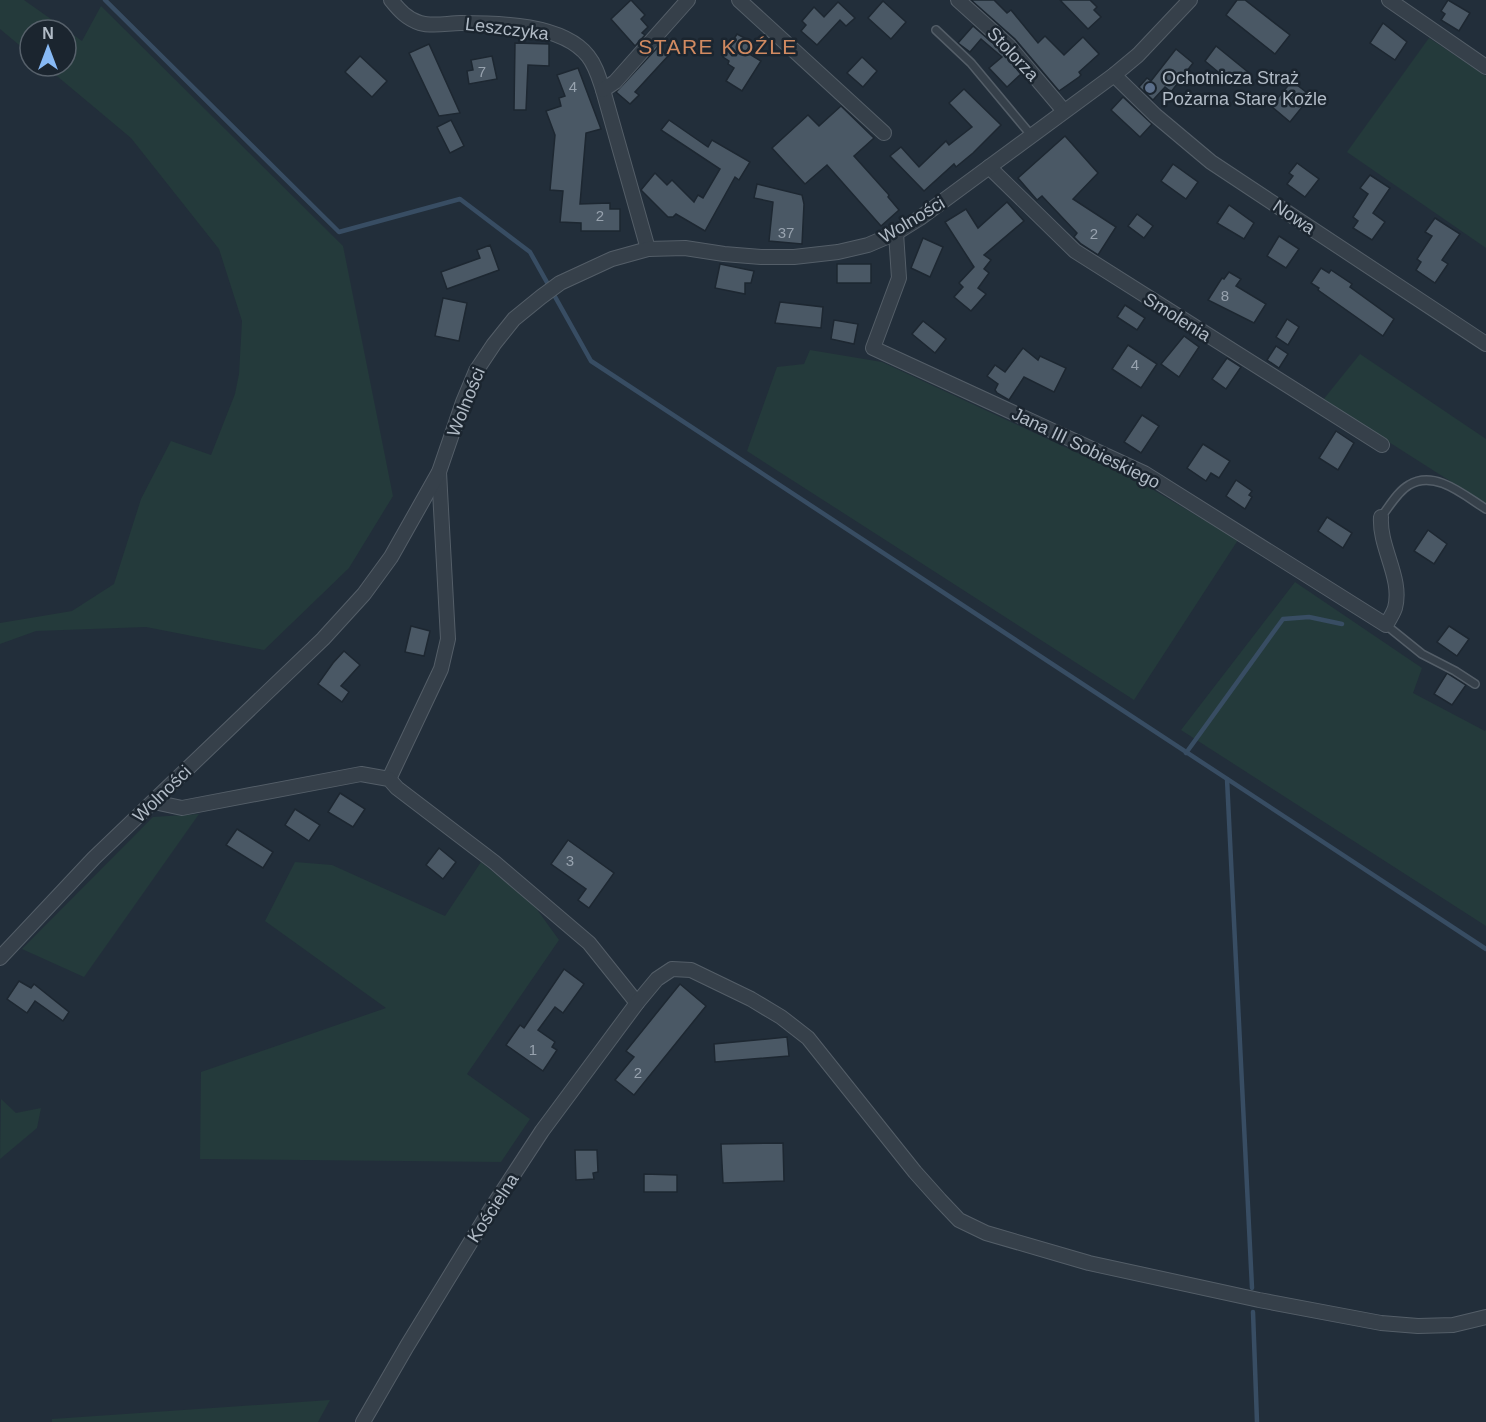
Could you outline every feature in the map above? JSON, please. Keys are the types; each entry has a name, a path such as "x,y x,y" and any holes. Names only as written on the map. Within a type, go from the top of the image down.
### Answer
{"street":[{"name":"Leszczyka","path":"391,0 408,18 420,23 494,23 557,34 580,47 594,64 603,90 648,249"},
{"path":"603,90 615,82 688,0"},
{"path":"739,0 884,133"},
{"name":"Stolorza","path":"958,0 1009,46 1064,111"},
{"name":"Wolności","path":"0,958 94,858 323,639 364,594 391,557 439,472 476,370 514,319 541,297 560,283 612,259 648,249 685,248 724,255 794,257 838,252 868,245 896,233 920,218 1114,75 1138,55 1190,0"},
{"path":"1389,0 1486,67"},
{"name":"Nowa","path":"1114,75 1155,115 1211,162 1486,344"},
{"name":"Smolenia","path":"989,167 1075,251 1382,445"},
{"name":"Jana III Sobieskiego","path":"896,233 899,278 873,348 1144,473 1386,625"},
{"path":"388,778 441,669 448,639 439,472"},
{"path":"1381,517 1380,530 1395,579 1395,607 1386,625"},
{"path":"154,802 182,808 361,774 388,778 494,862 589,943 637,1003"},
{"name":"Kościelna","path":"363,1422 472,1240 542,1131 637,1003 657,979 672,969 691,970 781,1017 808,1038 940,1200 959,1220 986,1233 1089,1263 1259,1300 1381,1323 1418,1326 1453,1325 1486,1317"}],"lane":[{"path":"936,30 971,63 1031,135"},
{"path":"1381,517 1408,485 1423,480 1443,482 1486,509"},
{"path":"1386,625 1422,654 1455,670 1475,684"}],"green space":[{"path":"0,0 24,0 49,18 18,18 18,44 0,29"},
{"path":"101,6 343,246 393,496 349,568 264,650 146,627 36,631 0,644 0,623 72,611 114,584 141,499 171,441 211,455 235,394 239,374 242,321 219,249 131,138 59,78 78,78 78,38 82,41"},
{"path":"1429,38 1486,76 1486,248 1347,152"},
{"path":"810,350 882,362 1140,482 1238,540 1134,700 747,451 777,367 804,364"},
{"path":"1360,354 1486,439 1486,504 1323,400"},
{"path":"1295,582 1422,668 1413,693 1485,731 1486,729 1486,926 1181,730"},
{"path":"199,814 84,977 22,949 153,817"},
{"path":"295,862 332,865 445,916 481,862 533,904 559,940 467,1074 530,1119 501,1162 200,1159 201,1072 386,1008 265,921"},
{"path":"1,1099 16,1113 41,1108 37,1128 0,1159"},
{"path":"330,1400 318,1422 52,1422 52,1419"}],"building":[{"path":"631,0 645,15 641,19 648,27 642,33 645,35 635,46 611,19"},
{"path":"971,0 994,0 1007,13 1011,10 1038,43 1045,36 1064,55 1083,37 1099,54 1079,72 1081,75 1079,77 1059,91 1015,39"},
{"path":"1060,0 1090,0 1097,7 1094,10 1101,17 1088,29"},
{"path":"1237,0 1245,0 1290,35 1275,54 1226,15"},
{"path":"1448,0 1470,13 1459,31 1441,20 1445,14 1441,11"},
{"path":"883,1 906,22 891,39 868,18"},
{"path":"838,2 855,18 846,26 840,20 817,45 801,31 806,25 802,21 814,7 824,17"},
{"path":"1383,23 1407,42 1395,60 1370,43"},
{"path":"973,26 1003,52 1021,74 1007,87 989,68 1002,57 981,39 970,52 958,43"},
{"path":"737,34 752,42 746,52 761,61 742,91 726,81 734,68 723,57"},
{"path":"515,43 549,44 549,66 528,65 526,110 514,110"},
{"path":"429,44 460,113 439,116 409,53"},
{"path":"1216,46 1248,72 1239,83 1226,73 1223,76 1205,61"},
{"path":"658,47 668,56 635,92 639,95 630,104 616,92"},
{"path":"1176,49 1193,63 1171,92 1165,87 1153,100 1139,87 1147,78 1151,81"},
{"path":"360,56 387,81 372,97 345,72"},
{"path":"492,56 497,79 469,84 467,71 473,70 471,60"},
{"path":"862,57 877,71 863,87 847,73"},
{"path":"578,68 601,129 586,133 580,204 610,203 610,209 620,209 620,231 581,231 581,223 560,222 563,191 550,190 555,135 546,111 561,106 559,98 565,96 557,75"},
{"path":"1292,81 1311,96 1290,122 1271,106"},
{"path":"964,89 1001,125 973,153 956,167 954,164 924,191 890,156 901,147 919,167 946,141 949,145 972,127 949,103"},
{"path":"1123,97 1152,124 1140,137 1111,110"},
{"path":"841,106 874,138 854,156 889,195 888,197 899,210 881,226 827,165 805,184 772,148 808,115 819,126"},
{"path":"451,120 464,146 450,153 437,127"},
{"path":"669,120 708,147 712,140 750,162 739,180 735,177 705,231 676,214 668,217 641,190 655,173 667,185 672,180 694,202 698,195 703,198 720,169 661,130"},
{"path":"1065,136 1098,173 1073,199 1116,227 1098,255 1081,244 1074,237 1077,233 1042,196 1037,200 1018,178"},
{"path":"1297,163 1319,179 1305,197 1287,184 1293,176 1289,173"},
{"path":"1173,164 1198,182 1186,199 1161,181"},
{"path":"1370,175 1390,188 1373,213 1385,222 1372,240 1353,228 1358,221 1353,217 1368,194 1360,188"},
{"path":"757,184 802,195 804,204 802,244 769,241 773,202 754,198"},
{"path":"1007,202 1024,221 984,255 991,260 984,269 989,273 978,288 986,294 971,311 954,297 963,287 959,283 974,267 945,222 966,209 978,228"},
{"path":"1229,205 1254,223 1244,239 1217,223"},
{"path":"1137,214 1153,226 1144,238 1128,226"},
{"path":"1435,218 1460,234 1442,260 1448,264 1435,283 1416,270 1421,262 1417,259 1432,236 1425,232"},
{"path":"1279,236 1299,249 1286,268 1267,256"},
{"path":"923,238 943,247 930,277 911,268"},
{"path":"490,245 499,270 447,289 441,272 480,258 477,250"},
{"path":"720,264 754,271 751,283 745,283 745,294 715,288"},
{"path":"837,264 871,264 871,283 837,283"},
{"path":"1321,268 1329,273 1331,270 1352,284 1350,287 1394,319 1383,336 1311,283"},
{"path":"1229,272 1241,279 1236,286 1266,304 1254,323 1208,300 1222,278 1224,279"},
{"path":"443,298 467,303 459,341 435,336"},
{"path":"780,302 823,307 821,328 775,323"},
{"path":"1125,305 1145,318 1137,330 1117,317"},
{"path":"1287,319 1299,327 1288,345 1276,337"},
{"path":"834,320 858,324 854,344 831,339"},
{"path":"923,321 946,339 935,353 912,334"},
{"path":"1184,336 1199,347 1179,377 1161,364"},
{"path":"1128,345 1157,364 1141,388 1112,369"},
{"path":"1276,346 1288,354 1279,368 1267,360"},
{"path":"1023,348 1038,360 1040,356 1066,368 1054,392 1024,377 1009,400 997,393 995,390 998,384 987,376 995,365 1005,372"},
{"path":"1227,358 1241,367 1226,389 1212,379"},
{"path":"1142,415 1159,426 1141,453 1124,442"},
{"path":"1336,431 1354,443 1338,470 1319,458"},
{"path":"1203,444 1230,461 1219,478 1211,473 1206,481 1187,468"},
{"path":"1236,480 1252,491 1249,495 1252,497 1245,509 1226,496"},
{"path":"1327,517 1352,533 1343,548 1318,531"},
{"path":"1428,530 1447,544 1434,564 1414,551"},
{"path":"411,626 430,631 424,656 405,652"},
{"path":"1449,626 1469,639 1457,656 1437,642"},
{"path":"344,651 360,665 341,686 349,692 342,702 318,684"},
{"path":"1447,673 1466,685 1452,705 1434,694"},
{"path":"340,793 365,809 353,827 328,812"},
{"path":"295,809 320,825 309,841 285,825"},
{"path":"237,829 273,852 263,868 226,845"},
{"path":"568,840 614,873 589,908 578,900 586,889 551,864"},
{"path":"439,848 456,862 443,879 426,865"},
{"path":"564,969 584,984 563,1013 555,1007 538,1030 555,1042 552,1047 557,1050 543,1071 506,1045 520,1025 524,1028"},
{"path":"19,981 31,988 34,984 69,1012 63,1021 35,1001 27,1013 7,999"},
{"path":"680,984 706,1006 634,1095 615,1080 634,1057 626,1051"},
{"path":"787,1037 789,1056 715,1062 714,1044"},
{"path":"783,1143 784,1181 723,1183 721,1144"},
{"path":"575,1150 597,1150 598,1172 593,1173 594,1179 576,1180"},
{"path":"644,1174 677,1175 677,1192 644,1192"}],"waterway":[{"path":"105,0 339,232 460,199 530,252 591,361 1486,949"},
{"path":"1186,753 1283,619 1309,617 1342,624"},
{"path":"1227,779 1252,1288"},
{"path":"1253,1312 1257,1422"}],"place":[{"name":"Ochotnicza Straż Pożarna Stare Koźle","path":"1150,88"}],"district":[{"name":"STARE KOŹLE","path":"718,46"}]}
